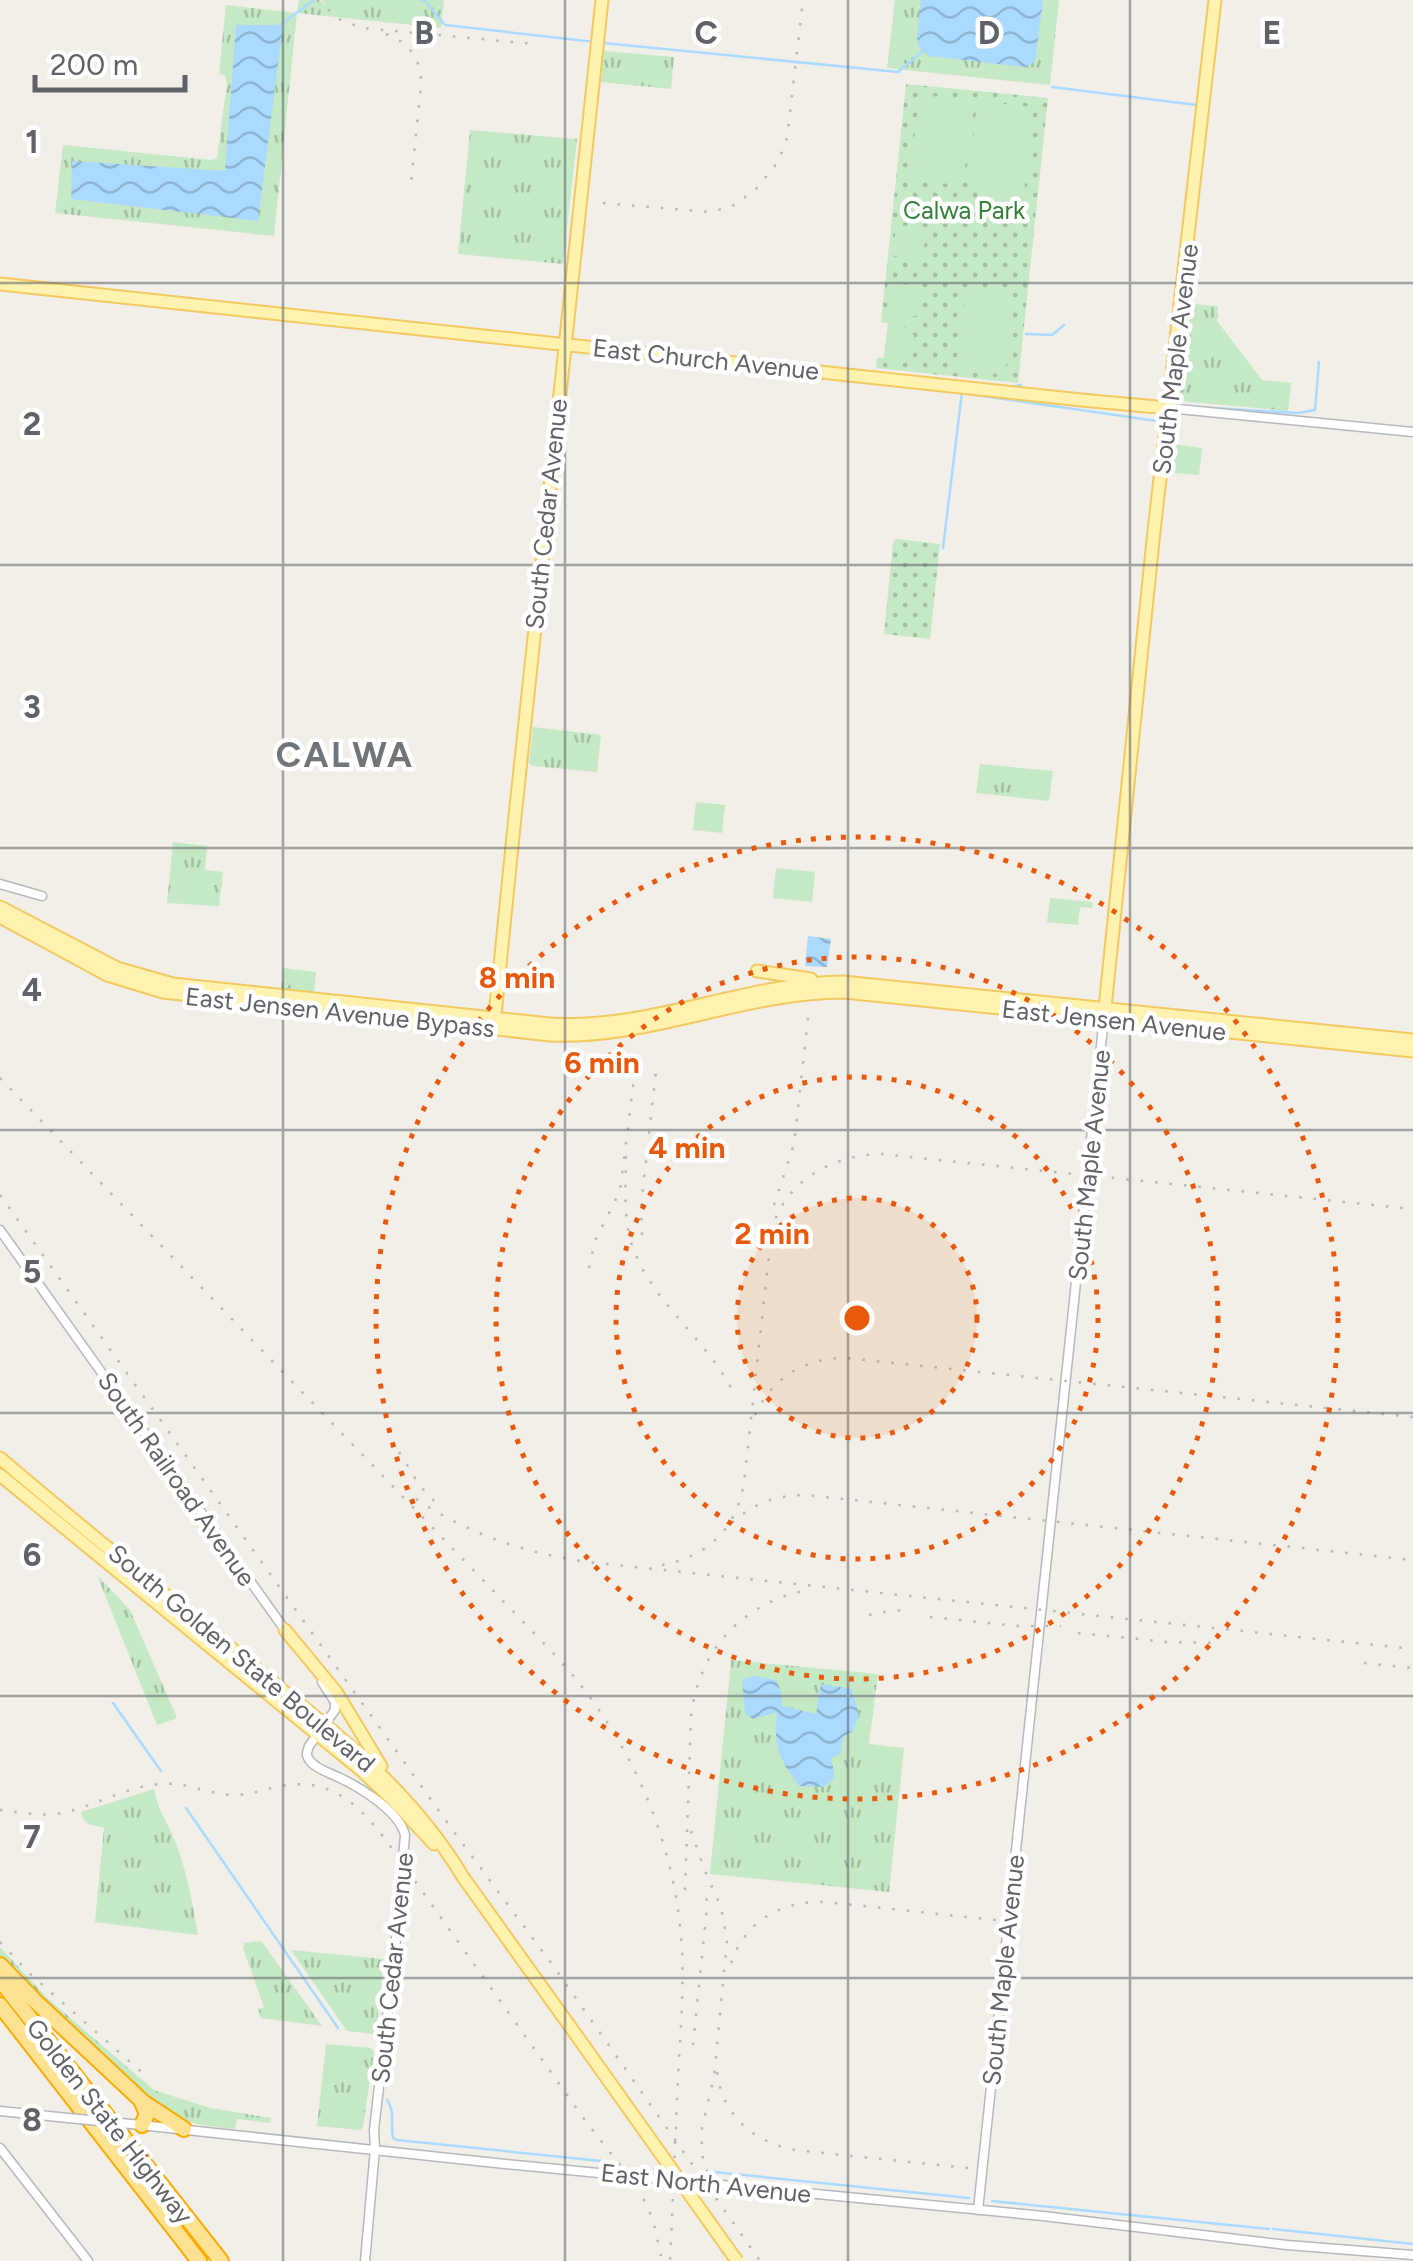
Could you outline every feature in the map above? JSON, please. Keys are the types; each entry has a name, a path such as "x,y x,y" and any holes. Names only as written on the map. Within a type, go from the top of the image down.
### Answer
{"highway":[{"path":"0,1964 141,2100 184,2130"},
{"name":"Golden State Highway","path":"0,1980 221,2261"},
{"name":"Golden State Highway","path":"0,2005 199,2261"},
{"path":"136,2125 147,2114 141,2100"}],"main road":[{"name":"South Cedar Avenue","path":"494,1024 602,0"},
{"name":"South Maple Avenue","path":"1105,1013 1215,0"},
{"name":"East Church Avenue","path":"0,284 1168,408"},
{"name":"East Jensen Avenue Bypass","path":"0,907 117,968 173,984 568,1036 612,1033 814,993"},
{"name":"East Jensen Avenue Bypass","path":"0,918 107,975 163,992 494,1024 600,1024 788,986 830,982"},
{"path":"758,971 830,982"},
{"name":"East Jensen Avenue","path":"830,982 867,983 1413,1051"},
{"name":"East Jensen Avenue","path":"814,993 858,993 1413,1040"},
{"name":"South Golden State Boulevard","path":"0,1458 322,1730 463,1877"},
{"name":"South Golden State Boulevard","path":"0,1475 391,1782 426,1822 737,2261"},
{"path":"286,1630 338,1693 391,1782"}],"street":[{"name":"East Church Avenue","path":"1168,408 1413,432"},
{"path":"0,884 42,896"},
{"name":"South Maple Avenue","path":"978,2210 1105,1013"},
{"name":"South Railroad Avenue","path":"0,1230 334,1702 335,1713 322,1730"},
{"name":"South Cedar Avenue","path":"322,1730 308,1748 310,1761 368,1794 404,1828 405,1835 374,2130 376,2148 365,2261"},
{"name":"East North Avenue","path":"0,2110 1413,2256"},
{"path":"0,2148 88,2261"}],"green space":[{"path":"299,0 320,0 326,6 322,0 444,0 441,28 297,13"},
{"path":"895,0 1059,0 1050,85 887,68"},
{"path":"226,5 297,13 274,236 55,213 63,145 217,158 227,83 219,73"},
{"path":"604,51 674,57 671,89 601,82"},
{"name":"Calwa Park","path":"906,84 1048,98 1018,383 876,368 877,358 884,358 888,323 881,322"},
{"path":"919,95 972,100 964,179 950,178 949,184 910,177"},
{"path":"977,101 1033,107 1023,206 1019,209 977,203 980,182 969,180"},
{"path":"470,130 577,139 563,264 458,254"},
{"path":"896,225 926,228 923,259 893,256"},
{"path":"890,283 920,286 912,327 891,325 892,314 887,313"},
{"path":"985,290 1011,293 1014,299 1005,375 956,369 965,292 984,294"},
{"path":"1192,304 1218,306 1217,321 1262,380 1291,383 1288,411 1178,398"},
{"path":"887,332 914,335 911,362 884,359"},
{"path":"1172,444 1202,448 1199,475 1174,473"},
{"path":"896,539 940,544 930,639 884,634"},
{"path":"533,727 601,735 597,772 532,766 529,763"},
{"path":"980,764 1053,771 1049,801 976,793"},
{"path":"696,802 725,805 722,833 693,830"},
{"path":"173,842 207,846 205,870 223,872 219,906 167,903"},
{"path":"776,868 815,872 812,902 773,898"},
{"path":"1050,898 1093,902 1092,908 1080,907 1078,925 1047,922"},
{"path":"283,968 316,972 314,992 281,989"},
{"path":"97,1575 130,1610 177,1718 157,1725"},
{"path":"731,1660 878,1674 869,1744 904,1748 889,1892 710,1874"},
{"path":"154,1789 181,1858 198,1935 95,1922 104,1828 87,1823 81,1812"},
{"path":"262,1942 322,2026 261,2018 258,2009 264,2007 243,1948 244,1943"},
{"path":"0,1947 46,1997 154,2090 210,2108 271,2118 270,2123 237,2119 235,2129 165,2114 0,1959"},
{"path":"291,1950 384,1959 376,2031 347,2031"},
{"path":"326,2044 371,2048 374,2052 360,2130 317,2126"}],"water":[{"path":"921,0 1043,0 1035,62 1025,67 929,56 919,47 917,37"},
{"path":"236,25 283,25 258,221 71,199 72,161 225,171"},
{"path":"808,936 831,939 827,967 805,966"},
{"path":"754,1676 776,1680 782,1706 816,1714 821,1684 852,1689 859,1714 853,1731 843,1737 840,1754 831,1758 835,1777 824,1787 799,1786 787,1767 777,1744 777,1712 753,1719 745,1713 742,1679"}],"waterway":[{"path":"279,26 314,0"},
{"path":"420,0 445,25 595,42"},
{"path":"603,43 898,72 925,49"},
{"path":"1052,87 1197,105 1202,91"},
{"path":"1026,334 1052,335 1064,325"},
{"path":"1193,407 1298,413 1315,410 1319,362"},
{"path":"1007,387 1021,385"},
{"path":"943,548 962,392"},
{"path":"965,393 1164,422"},
{"path":"113,1703 161,1771"},
{"path":"186,1808 338,2028"},
{"path":"387,2100 393,2138 397,2140 611,2162"},
{"path":"714,2172 969,2198"},
{"path":"992,2201 1269,2229"},
{"path":"1273,2229 1413,2244"}],"railway":[{"path":"317,0 339,19 362,28 535,44"},
{"path":"603,203 709,212 731,207 756,189 778,162 787,138 803,0"},
{"path":"386,34 408,47 421,77 411,183"},
{"path":"774,1205 794,1144 809,1009"},
{"path":"589,1268 595,1241 620,1191 635,1070"},
{"path":"642,1235 641,1206 656,1071"},
{"path":"0,1078 556,1656 582,1687 627,1756 659,1830 678,1909 682,1950 670,2261"},
{"path":"662,1565 706,1547 718,1538 735,1513 744,1482 772,1228 788,1196 829,1165 881,1154 1413,1209"},
{"path":"626,1156 627,1221 640,1264 725,1377 736,1398"},
{"path":"0,1195 760,2261"},
{"path":"755,1415 770,1390 791,1373 816,1362 845,1358 1413,1417"},
{"path":"399,1452 420,1486 437,1504"},
{"path":"732,1523 766,1502 806,1495 1413,1560"},
{"path":"416,1499 498,1540 587,1562 1413,1649"},
{"path":"685,1890 691,1717 703,1672 713,1652 742,1620 760,1607 803,1591"},
{"path":"869,1615 910,1610"},
{"path":"930,1617 1061,1626"},
{"path":"1078,1633 1217,1643"},
{"path":"1364,1663 1413,1668"},
{"path":"0,1810 62,1813 159,1784 235,1795 281,1786 314,1785 353,1804 385,1839 587,2123 639,2189 653,2220 661,2256"},
{"path":"691,1831 721,1907 727,1941 714,2077 701,2132 703,2160 711,2181"},
{"path":"693,2045 706,1886"},
{"path":"731,1963 746,1935 767,1916 809,1902 996,1920"},
{"path":"0,1942 29,1973 146,2076"},
{"path":"717,2072 733,2114 767,2141 796,2150 969,2168"}],"district":[{"name":"CALWA","path":"345,755"}]}
